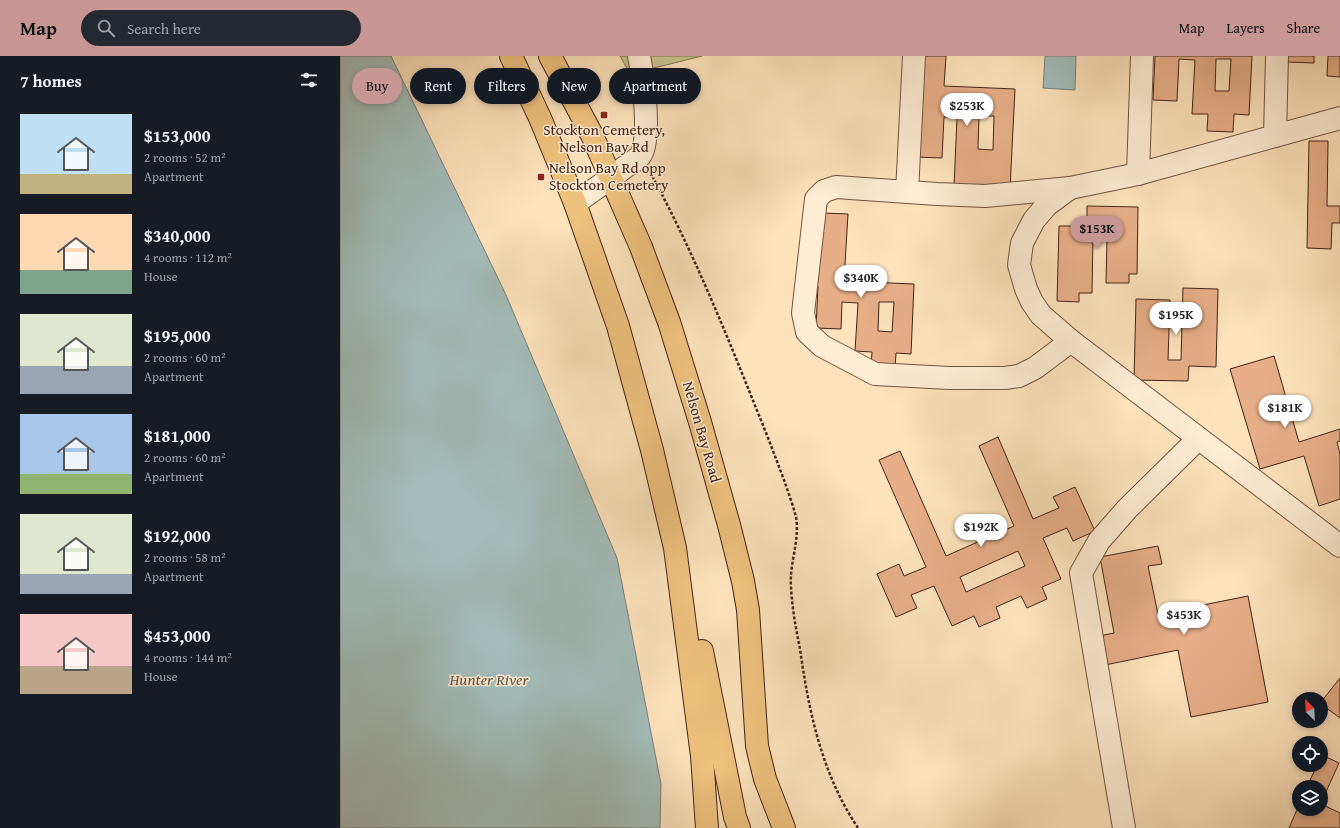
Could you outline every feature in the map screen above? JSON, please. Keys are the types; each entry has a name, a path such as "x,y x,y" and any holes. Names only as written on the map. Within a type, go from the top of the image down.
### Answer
{"main road":[{"path":"511,56 540,118 575,203 618,326 652,450 675,548 688,586 735,817 739,828"},
{"name":"Nelson Bay Road","path":"550,56 592,135 612,178 641,246 669,322 729,525 743,581 748,610 756,746 765,779 784,828"},
{"path":"675,548 702,756 707,828"}],"lane":[{"path":"575,203 612,178 640,156 645,144 647,132 646,110 639,56"},
{"path":"907,192 914,56"},
{"path":"1138,174 1142,56"},
{"path":"1275,136 1277,56"},
{"path":"1071,341 1036,368 1020,376 1004,378 949,378 875,374 822,346 807,332 804,313 816,199 824,191 836,187 985,196 1070,188 1138,174 1340,118"},
{"path":"1070,188 1047,205 1034,220 1022,243 1019,265 1026,289 1032,302 1041,315 1071,341 1340,546"},
{"path":"985,196 1012,206 1024,212 1034,220"},
{"path":"1124,828 1081,572 1099,541 1127,509 1198,439"}],"path":[{"path":"640,156 678,228 700,275 740,367 794,508 797,533 790,585 808,702 828,772 838,794 858,828"}],"shaded area":[{"path":"620,56 702,56 654,68 627,68"}],"water":[{"name":"Hunter River","path":"340,56 391,56 397,68 352,68 352,104 402,104 402,79 410,95 410,104 414,104 506,295 617,558 661,784 660,828 340,828"},
{"path":"1045,56 1076,56 1075,90 1043,88"}],"building":[{"path":"921,56 946,56 944,86 1015,89 1010,189 954,186 957,118 944,117 942,158 915,157","holes":["979,116 994,116 993,150 978,149"]},
{"path":"1155,56 1252,56 1249,115 1234,114 1233,132 1207,131 1208,114 1192,114 1195,60 1179,59 1177,101 1153,100","holes":["1216,59 1231,59 1229,91 1215,91"]},
{"path":"1287,56 1314,56 1314,63 1287,62"},
{"path":"1328,56 1340,56 1340,77 1327,76"},
{"path":"1309,141 1328,141 1327,206 1340,206 1340,223 1332,223 1331,249 1307,248"},
{"path":"1087,206 1138,207 1137,274 1129,274 1129,283 1106,283 1107,237 1093,237 1092,293 1079,293 1079,302 1057,301 1059,226 1087,226"},
{"path":"822,213 848,214 844,281 914,284 911,354 896,353 895,368 871,367 872,352 855,351 858,303 842,302 841,329 816,328 818,286 810,286","holes":["879,302 894,302 892,332 878,331"]},
{"path":"1183,288 1218,289 1216,367 1189,366 1188,381 1134,380 1136,299 1170,300 1168,360 1181,360"},
{"path":"1274,356 1299,442 1340,429 1340,441 1337,442 1340,454 1340,499 1319,506 1304,456 1260,469 1230,369"},
{"path":"998,437 1033,519 1059,508 1053,497 1075,487 1095,531 1073,541 1067,528 1043,538 1061,579 1042,587 1047,599 1027,608 1021,596 996,607 1000,618 979,627 974,616 952,626 934,586 911,595 917,608 896,617 877,574 899,564 904,576 926,567 879,460 900,451 946,556 1014,526 979,446","holes":["1018,551 1025,566 966,592 960,577"]},
{"path":"1158,546 1162,564 1148,566 1158,614 1248,596 1268,702 1191,717 1178,650 1105,665 1099,636 1114,633 1100,557"},
{"path":"1340,678 1340,718 1328,709 1328,693"},
{"path":"1328,758 1339,763 1328,787 1328,780 1310,780 1314,772 1328,772"},
{"path":"1328,807 1340,813 1340,828 1289,828 1294,816 1328,816"}],"place":[{"name":"Stockton Cemetery, Nelson Bay Rd","path":"604,115"},
{"name":"Nelson Bay Rd opp Stockton Cemetery","path":"541,177"}]}
